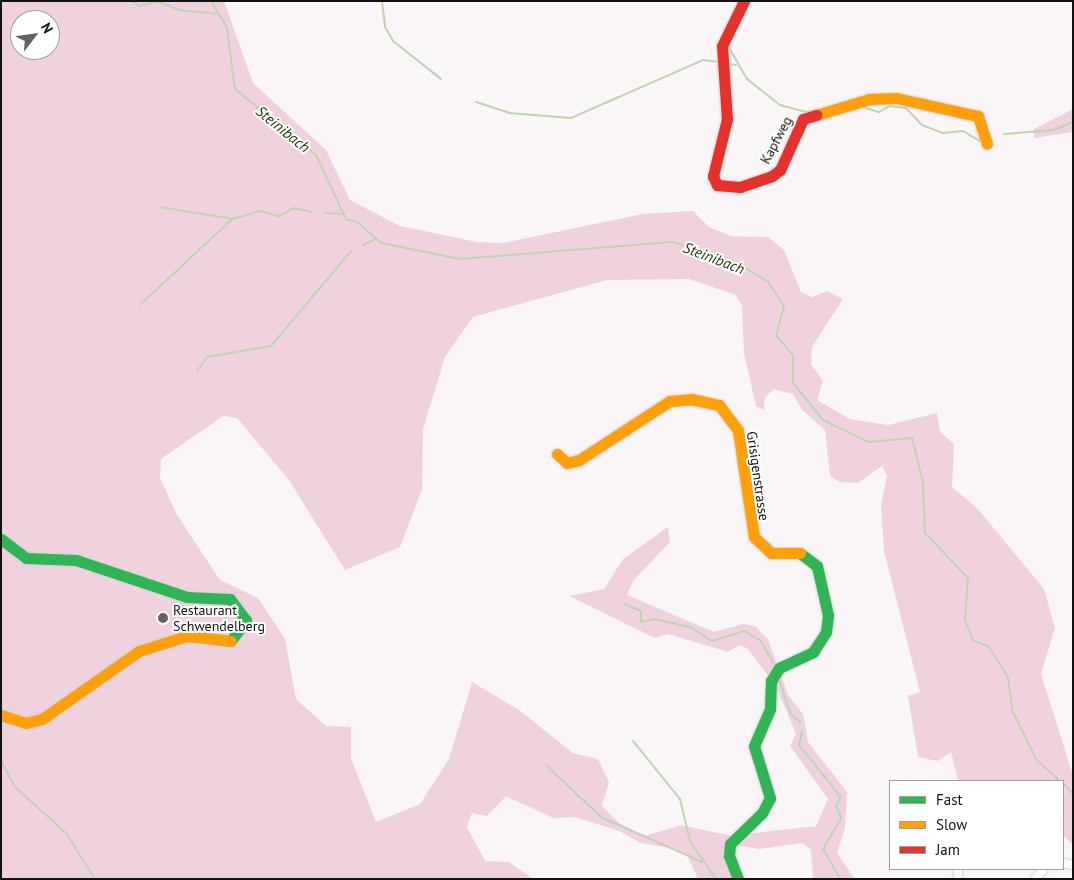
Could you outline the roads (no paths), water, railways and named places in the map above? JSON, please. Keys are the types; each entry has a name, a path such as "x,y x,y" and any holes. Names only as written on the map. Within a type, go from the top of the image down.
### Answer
{"street":[{"name":"Kapfweg","path":"744,1 724,41 726,134 713,176 722,187 745,186 775,174 805,118 870,99 896,98 978,116 987,144"},
{"name":"Grisigenstrasse","path":"556,454 567,462 579,460 670,401 699,399 720,405 738,430 754,537 771,553 804,553 817,566 828,615 826,632 813,652 779,668 770,681 770,709 754,746 770,798 765,810 730,844 729,856 738,879"},
{"path":"1,539 26,558 76,560 187,597 230,599 243,610 245,624 239,636 225,642 197,636 167,641 124,660 42,719 26,723 1,715"}],"waterway":[{"path":"132,1 140,6 157,1 179,10 219,14"},
{"name":"Steinibach","path":"211,1 227,28 235,89 316,155 346,219 357,222 381,243 460,259 673,242 741,265 768,282 784,306 776,335 793,355 793,383 823,420 869,442 912,438 923,482 925,533 968,578 965,620 973,640 989,647 1008,678 1013,712 1036,759 1059,780"},
{"path":"382,1 385,27 393,41 441,79"},
{"path":"728,46 747,79 780,105 807,112 818,109"},
{"path":"476,102 509,113 571,118 703,60 719,62"},
{"path":"728,64 736,65"},
{"path":"860,106 879,112 890,106 906,108 922,125 943,133 963,131 981,142"},
{"path":"1004,134 1054,130 1073,122"},
{"path":"160,207 233,219 260,211 279,216 294,208 312,212"},
{"path":"326,213 343,214"},
{"path":"141,304 232,219"},
{"path":"363,245 376,239"},
{"path":"197,371 207,357 271,346 351,251"},
{"path":"624,604 641,611 641,622 654,619 690,627 712,641 744,631 761,641 774,664"},
{"path":"778,677 791,714 801,723"},
{"path":"802,732 799,745 841,797 836,806 841,818 823,849 840,879"},
{"path":"633,741 680,799 690,841 716,879"},
{"path":"1,760 15,787 66,833 95,879"},
{"path":"546,765 601,817 702,862"},
{"name":"Steinibach","path":"1064,784 1073,794"}],"place":[{"name":"Restaurant Schwendelberg","path":"163,618"}]}
